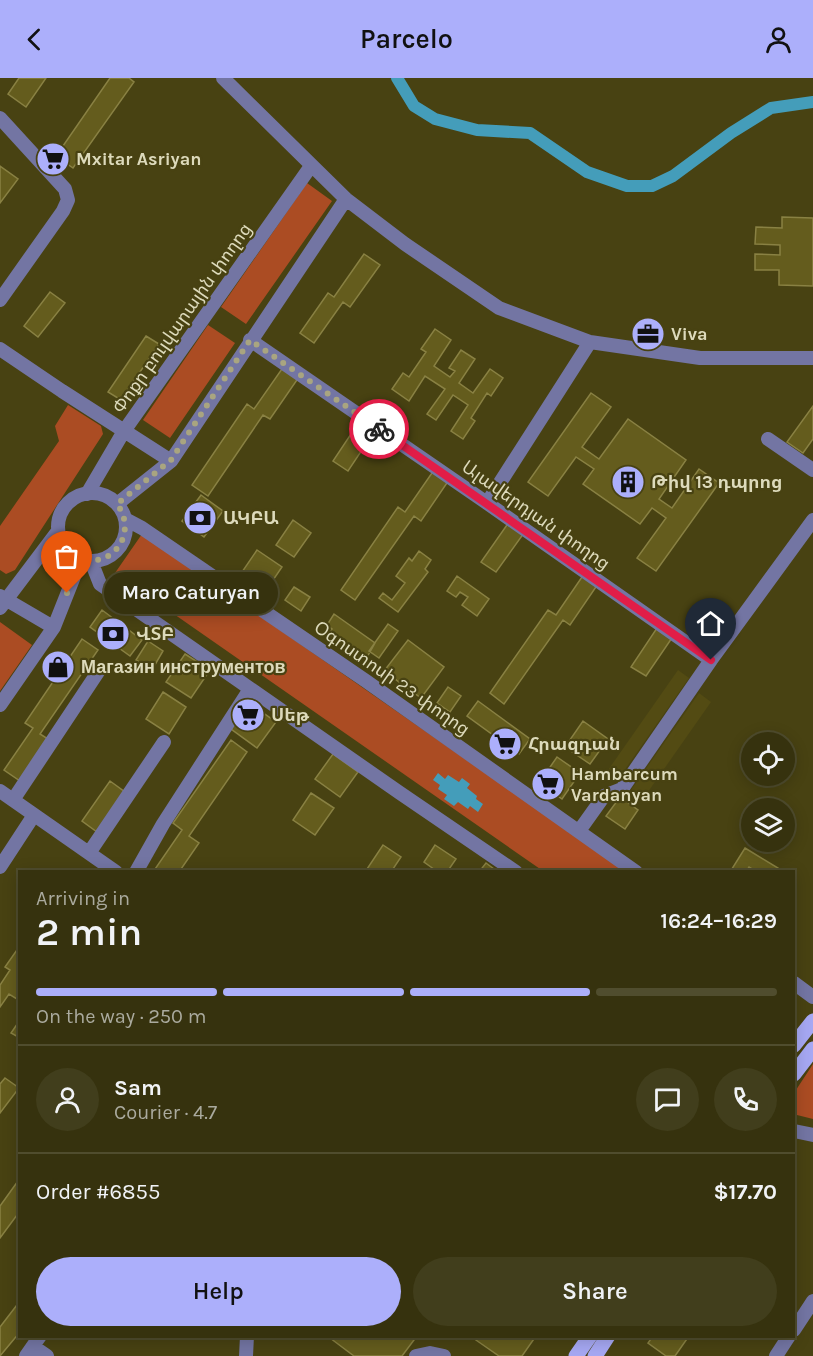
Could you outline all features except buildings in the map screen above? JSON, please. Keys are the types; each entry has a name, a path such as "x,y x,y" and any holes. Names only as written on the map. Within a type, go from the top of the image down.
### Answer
{"main road":[{"path":"795,1044 813,1021"},
{"path":"795,1070 813,1048"},
{"path":"576,1356 589,1338"},
{"path":"595,1356 607,1338"}],"street":[{"path":"223,78 345,199 405,244 500,308 590,342 700,358 813,358"},
{"path":"0,118 65,189 68,200 63,211 0,300"},
{"name":"Փոքր բուլվարային փողոց","path":"87,494 124,431 311,166"},
{"path":"117,504 171,460 345,199"},
{"name":"Ալավերդյան փողոց","path":"250,340 487,502 711,660"},
{"path":"487,502 590,342"},
{"path":"0,349 171,460"},
{"path":"768,439 813,470"},
{"path":"86,560 104,559 115,552 123,541 126,528 125,519 117,504 104,495 87,494 75,498 65,506 59,518 58,531 65,548 86,560 100,584 513,870"},
{"name":"Օգոստոսի 23 փողոց","path":"125,519 142,528 366,681 633,870"},
{"path":"579,831 604,796 622,789 711,660 813,520"},
{"path":"53,627 2,601 58,531"},
{"path":"0,705 53,627 86,560"},
{"path":"13,800 100,669"},
{"path":"137,870 163,824 250,688"},
{"path":"89,853 164,742"},
{"path":"0,790 113,870"},
{"path":"0,867 34,815"},
{"path":"795,984 813,997"},
{"path":"795,1131 813,1135"},
{"path":"795,1328 813,1301"},
{"path":"246,1356 247,1338"},
{"path":"776,1356 788,1338"},
{"path":"33,1346 47,1356"},
{"path":"416,1356 430,1353 444,1356"}],"shaded area":[{"path":"307,183 332,201 246,324 221,307"},
{"path":"208,325 235,343 170,438 143,420"},
{"path":"68,405 101,426 103,434 15,570 6,574 0,570 0,526 59,441 55,426"},
{"path":"142,534 625,870 542,870 115,573"},
{"path":"0,622 32,645 0,691"},
{"path":"678,670 689,678 617,781 606,773"},
{"path":"699,693 711,702 643,799 631,790"},
{"path":"813,1064 813,1119 795,1113 795,1091"}],"water":[{"path":"162,576 173,583 176,580 183,585 180,588 192,597 189,600 196,605 191,612 184,607 182,611 170,603 167,606 160,602 163,598 152,590"},
{"path":"438,773 445,779 448,775 459,782 462,778 470,784 467,788 483,804 478,812 458,802 454,806 444,799 447,795 438,789 440,785 433,780"}],"waterway":[{"path":"397,78 414,106 435,119 477,130 530,133 587,172 627,186 652,186 673,176 731,133 771,108 813,102"}],"way so far":[{"path":"67,593 81,559 91,561 104,559 115,552 123,541 126,528 125,519 117,504 171,460 250,340 379,429"}],"place":[{"name":"Mxitar Asriyan","path":"53,159"},
{"name":"Viva","path":"648,334"},
{"name":"Թիվ 13 դպրոց","path":"628,482"},
{"name":"ԱԿԲԱ","path":"200,518"},
{"name":"Maro Caturyan","path":"67,593"},
{"name":"ՎՏԲ","path":"113,634"},
{"name":"Магазин инструментов","path":"58,667"},
{"name":"Սեթ","path":"248,715"},
{"name":"Հրազդան","path":"505,744"},
{"name":"Hambarcum Vardanyan","path":"548,784"}],"route":[{"path":"379,429 711,660"}]}
